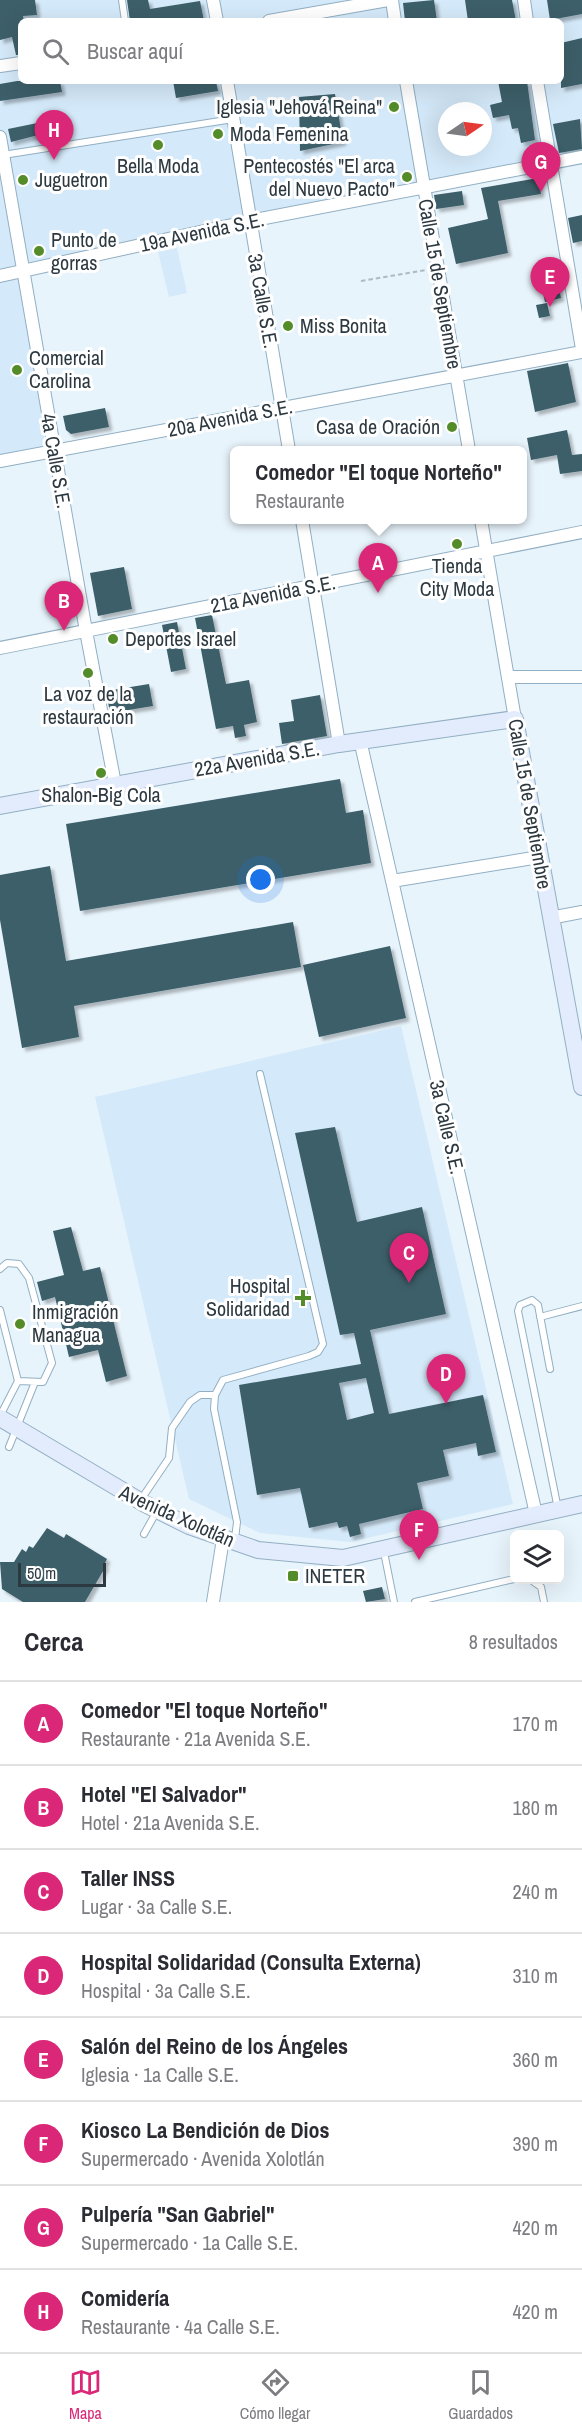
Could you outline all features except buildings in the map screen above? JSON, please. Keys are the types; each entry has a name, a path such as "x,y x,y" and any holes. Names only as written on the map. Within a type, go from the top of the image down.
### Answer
{"street":[{"path":"213,0 216,18"},
{"path":"286,18 390,0 394,18"},
{"path":"524,0 527,18"},
{"path":"0,66 18,63"},
{"name":"3a Calle S.E.","path":"227,84 288,446"},
{"name":"Calle 15 de Septiembre","path":"407,84 468,446"},
{"path":"538,84 582,350"},
{"name":"4a Calle S.E.","path":"0,137 115,784"},
{"name":"19a Avenida S.E.","path":"0,276 250,221 582,157"},
{"name":"20a Avenida S.E.","path":"0,461 456,376 582,350"},
{"path":"303,524 339,744"},
{"name":"Calle 15 de Septiembre","path":"483,524 539,857 582,1087"},
{"name":"21a Avenida S.E.","path":"0,648 582,532"},
{"path":"509,677 582,677"},
{"name":"22a Avenida S.E.","path":"0,806 339,744 515,719"},
{"name":"3a Calle S.E.","path":"360,741 536,1514"},
{"path":"392,881 539,857"},
{"path":"550,918 582,912"},
{"name":"Avenida Xolotlán","path":"0,1417 139,1501 229,1541 268,1552 342,1558 384,1551 582,1504"},
{"path":"213,1602 229,1541"}],"lane":[{"path":"122,0 125,18"},
{"path":"2,155 233,119"},
{"path":"229,1541 237,1522 214,1409 215,1395 223,1380 309,1356 318,1352 323,1344 260,1074"},
{"path":"0,1269 8,1263 19,1264 29,1278 52,1363 43,1382 18,1381"},
{"path":"550,1370 536,1302 527,1301 520,1305 518,1311 558,1509"},
{"path":"540,1317 582,1306"},
{"path":"0,1310 18,1381 0,1417"},
{"path":"9,1447 35,1382"},
{"path":"139,1501 169,1458 172,1428 190,1402 200,1395 215,1395"},
{"path":"144,1534 157,1510"},
{"path":"384,1551 394,1602"},
{"path":"415,1602 510,1580"},
{"path":"537,1584 541,1587 544,1602"}],"path":[{"path":"361,282 438,268"}],"shaded area":[{"path":"0,0 582,0 582,157 24,272 54,451 0,461"},
{"path":"177,248 187,293 169,297 158,252"},
{"name":"Hospital Solidaridad","path":"401,1026 513,1504 350,1542 260,1533 189,1499 95,1097"}],"place":[{"name":"Iglesia \"Jehová Reina\"","path":"394,107"},
{"name":"Moda Femenina","path":"218,134"},
{"name":"Bella Moda","path":"158,145"},
{"name":"Comidería","path":"54,160"},
{"name":"Pentecostés \"El arca del Nuevo Pacto\"","path":"407,177"},
{"name":"Juguetron","path":"23,180"},
{"name":"Pulpería \"San Gabriel\"","path":"541,192"},
{"name":"Punto de gorras","path":"39,251"},
{"name":"Salón del Reino de los Ángeles","path":"550,307"},
{"name":"Miss Bonita","path":"288,326"},
{"name":"Comercial Carolina","path":"17,370"},
{"name":"Casa de Oración","path":"452,427"},
{"name":"Tienda City Moda","path":"457,544"},
{"name":"Comedor \"El toque Norteño\"","path":"378,593"},
{"name":"Hotel \"El Salvador\"","path":"64,631"},
{"name":"Deportes Israel","path":"113,639"},
{"name":"La voz de la restauración","path":"88,673"},
{"name":"Shalon-Big Cola","path":"101,773"},
{"name":"Taller INSS","path":"409,1283"},
{"name":"Hospital Solidaridad","path":"303,1298"},
{"name":"Inmigración Managua","path":"20,1324"},
{"name":"Hospital Solidaridad (Consulta Externa)","path":"446,1404"},
{"name":"Kiosco La Bendición de Dios","path":"419,1560"},
{"name":"INETER","path":"293,1576"}]}
